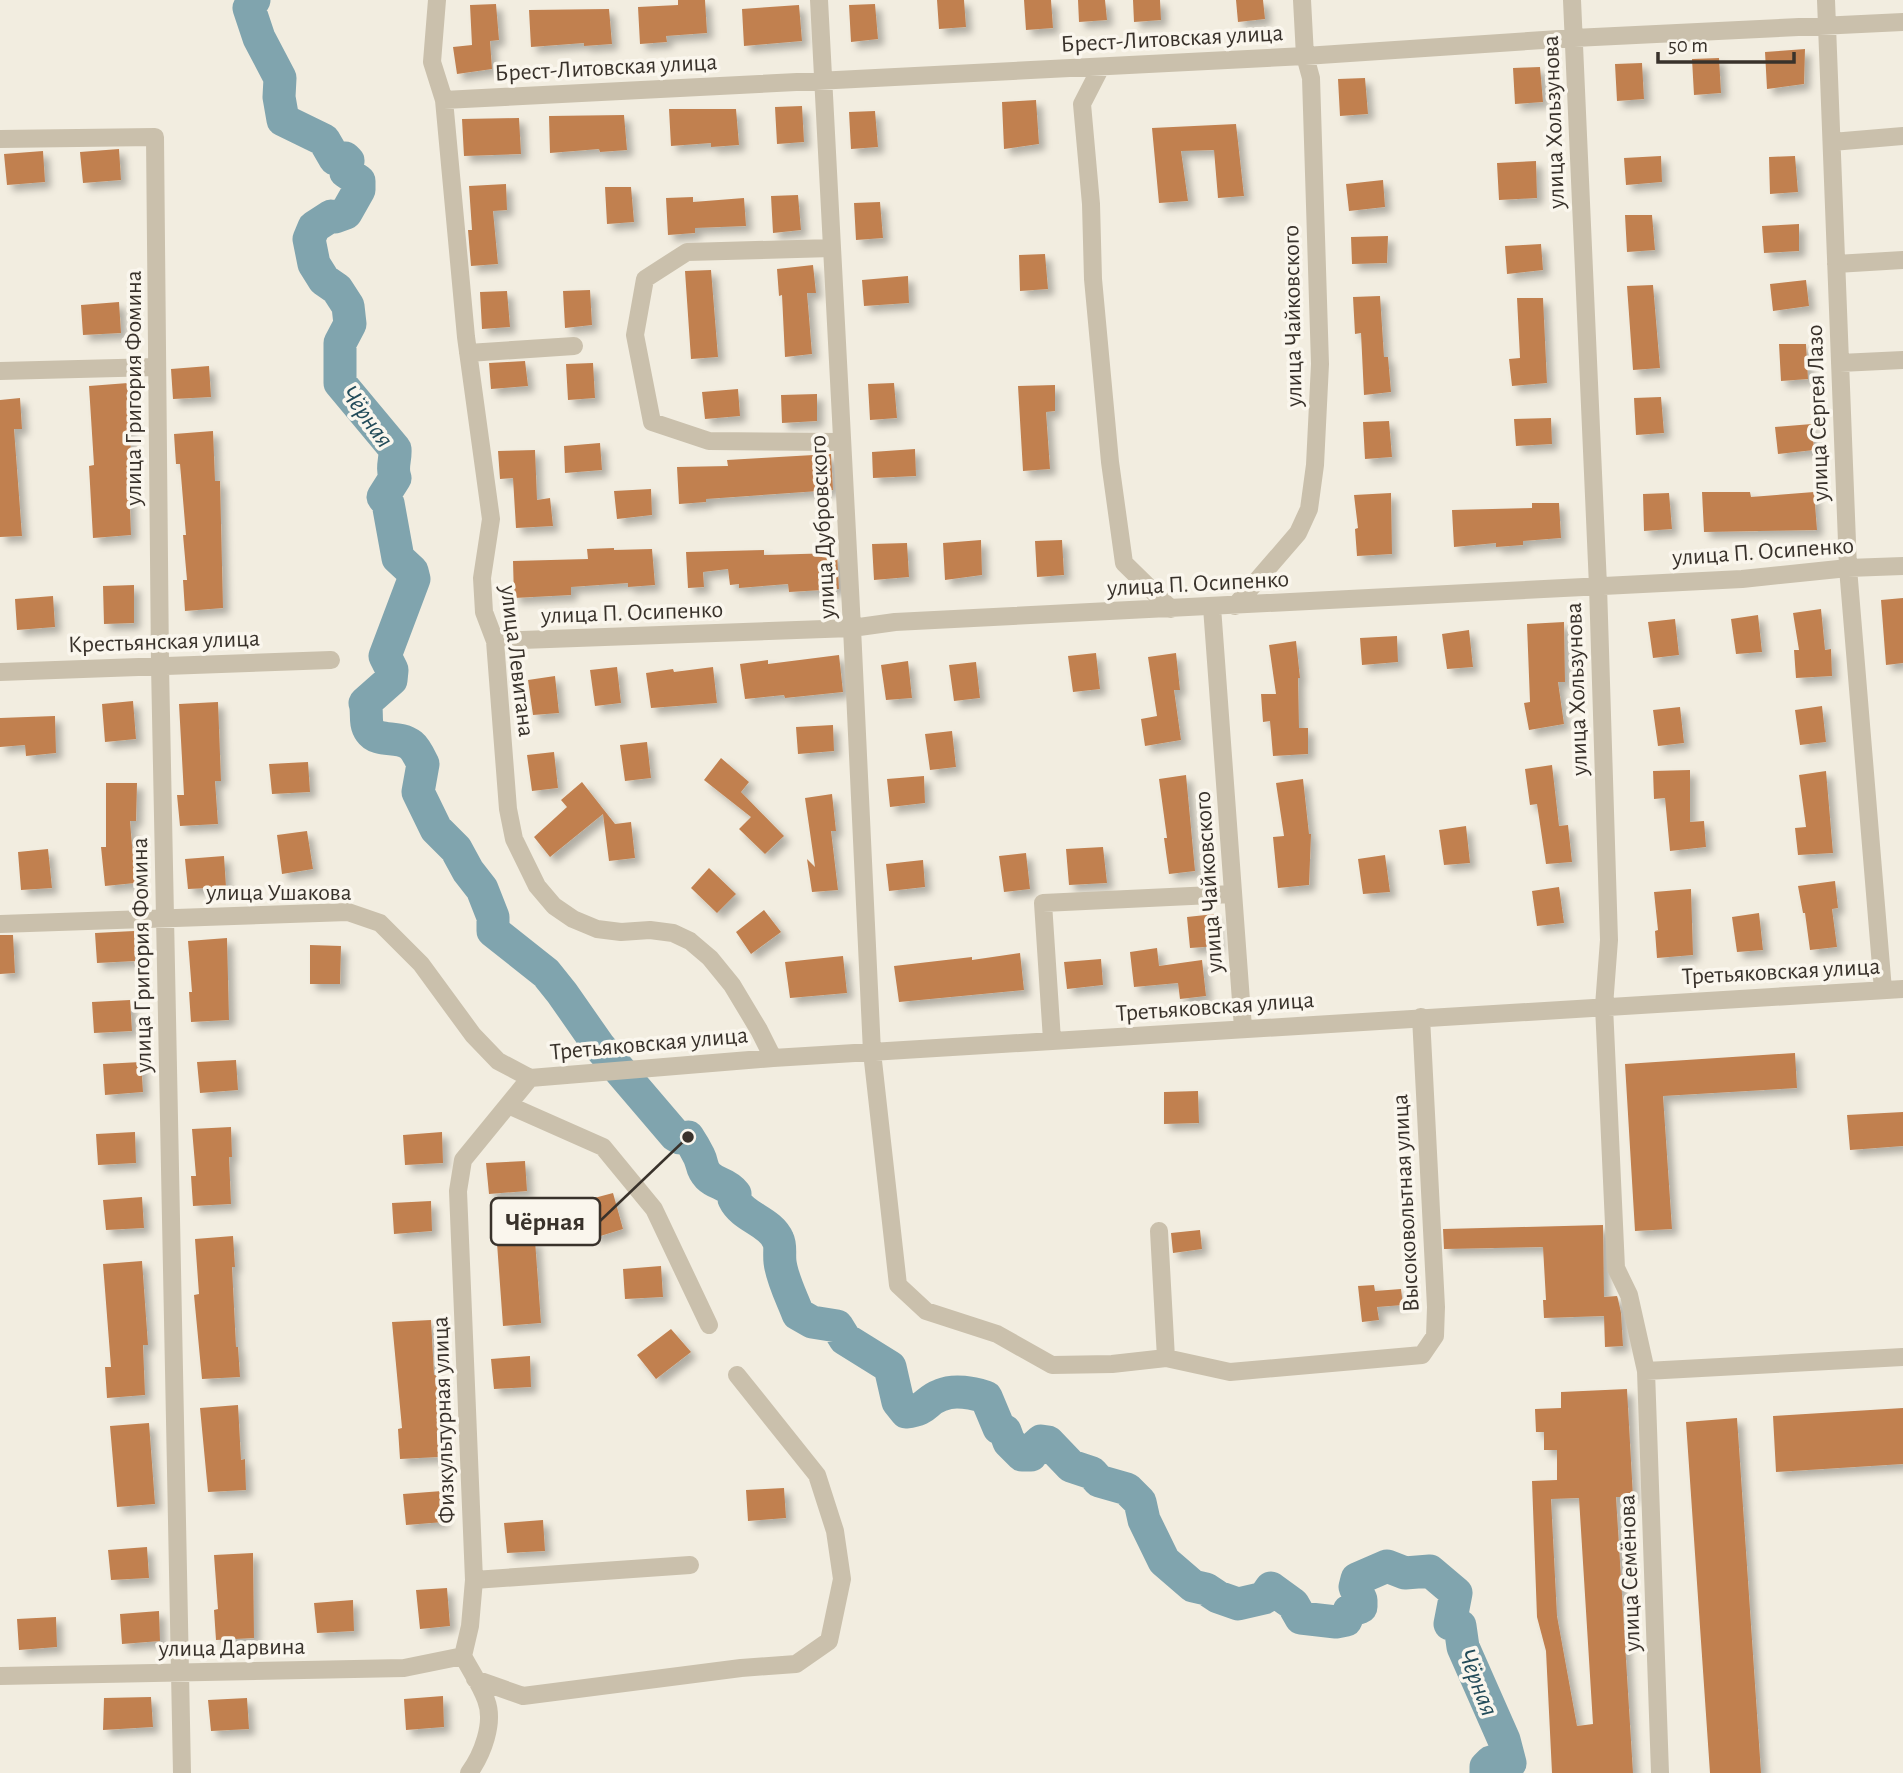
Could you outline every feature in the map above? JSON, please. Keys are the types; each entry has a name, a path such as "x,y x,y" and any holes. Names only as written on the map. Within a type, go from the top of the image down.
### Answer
{"street":[{"name":"улица Левитана","path":"437,0 432,62 444,100 468,353 491,519 482,579 484,612 495,641 508,809 514,839 537,886 554,906 573,919 597,929 621,932 650,930 673,933 690,941 710,958 732,985 760,1030 773,1058"},
{"name":"улица Дубровского","path":"819,0 872,1052"},
{"name":"улица Чайковского","path":"1235,606 1298,533 1309,509 1315,465 1320,364 1311,78 1305,56 1302,0"},
{"name":"улица Хользунова","path":"1572,0 1598,586 1609,940 1604,1006 1616,1268 1629,1295 1646,1371"},
{"name":"улица Сергея Лазо","path":"1826,0 1848,568 1883,990"},
{"name":"Брест-Литовская улица","path":"444,100 1903,22"},
{"path":"1101,66 1082,104 1091,204 1093,279 1110,462 1124,563 1171,609"},
{"path":"1832,142 1903,136"},
{"name":"улица Григория Фомина","path":"0,139 155,137 160,665 182,1773"},
{"path":"832,248 687,252 645,279 635,335 652,422 709,441 842,442"},
{"path":"1836,264 1903,260"},
{"path":"468,353 574,346"},
{"path":"1840,363 1903,360"},
{"path":"0,371 157,367"},
{"name":"улица П. Осипенко","path":"495,641 852,628 894,622 1742,579 1848,568 1903,566"},
{"name":"улица Чайковского","path":"1212,607 1243,1028"},
{"name":"Крестьянская улица","path":"0,672 331,660"},
{"path":"1052,1041 1043,903 1233,894"},
{"name":"улица Ушакова","path":"0,924 348,912 380,923 421,964 473,1035 498,1061 530,1078"},
{"name":"Третьяковская улица","path":"530,1078 773,1058 1903,989"},
{"name":"Высоковольтная улица","path":"872,1052 898,1285 926,1311 997,1334 1052,1365 1112,1364 1166,1359 1230,1372 1422,1355 1435,1336 1436,1307 1421,1017"},
{"name":"Физкультурная улица","path":"463,1656 470,1626 474,1580 458,1191 463,1160 530,1078"},
{"path":"508,1105 603,1147 654,1209 709,1325"},
{"path":"1159,1231 1166,1359"},
{"path":"1646,1371 1903,1357"},
{"name":"улица Семёнова","path":"1646,1371 1660,1773"},
{"path":"475,1679 523,1696 741,1668 796,1664 829,1641 842,1579 835,1531 817,1475 737,1375"},
{"path":"474,1580 690,1565"},
{"path":"463,1656 487,1702 487,1734 480,1758 469,1773"},
{"name":"улица Дарвина","path":"0,1676 404,1668 463,1656"}],"building":[{"path":"678,0 705,0 707,33 666,36 667,42 640,44 638,7 678,5"},
{"path":"937,0 964,0 966,27 939,29"},
{"path":"1024,0 1051,0 1053,28 1026,30"},
{"path":"1078,0 1105,0 1107,20 1079,22"},
{"path":"1133,0 1160,0 1161,20 1134,22"},
{"path":"1236,0 1263,0 1265,19 1238,22"},
{"path":"496,4 499,40 490,41 492,69 457,74 453,47 472,45 470,5"},
{"path":"875,4 878,39 851,42 849,5"},
{"path":"799,5 802,41 744,46 742,9"},
{"path":"609,9 612,44 531,47 529,10"},
{"path":"1805,49 1804,84 1767,89 1765,52"},
{"path":"1719,58 1721,93 1694,95 1692,59"},
{"path":"1642,63 1644,99 1617,101 1615,64"},
{"path":"1540,67 1543,102 1515,104 1513,68"},
{"path":"1365,78 1368,114 1340,116 1338,79"},
{"path":"1036,100 1039,144 1004,149 1002,102"},
{"path":"802,106 804,142 777,144 775,107"},
{"path":"669,109 736,109 739,145 711,147 711,143 671,146"},
{"path":"875,111 878,147 851,149 849,112"},
{"path":"624,115 627,150 550,153 549,116"},
{"path":"519,118 521,154 464,156 462,119"},
{"path":"1236,124 1244,196 1218,198 1214,150 1181,151 1188,201 1159,203 1152,128"},
{"path":"119,149 121,180 83,183 80,152"},
{"path":"43,151 45,182 7,185 4,154"},
{"path":"1661,156 1662,182 1626,185 1624,158"},
{"path":"1795,156 1798,192 1770,194 1769,157"},
{"path":"1536,161 1537,198 1499,200 1497,163"},
{"path":"1383,180 1385,207 1349,211 1346,184"},
{"path":"506,184 507,210 493,211 498,264 471,266 469,186"},
{"path":"605,187 631,187 634,222 607,224"},
{"path":"798,195 801,230 773,233 771,196"},
{"path":"693,197 693,202 744,198 746,226 695,228 695,233 668,235 666,198"},
{"path":"880,202 883,238 856,240 854,203"},
{"path":"1625,215 1652,215 1655,250 1627,252"},
{"path":"1799,224 1799,251 1764,253 1762,226"},
{"path":"1388,236 1387,263 1352,264 1351,237"},
{"path":"1541,244 1543,270 1507,274 1505,246"},
{"path":"1045,254 1048,289 1020,291 1019,255"},
{"path":"813,265 816,293 807,293 812,354 785,357 782,295 779,296 777,269"},
{"path":"711,270 718,357 691,359 685,271"},
{"path":"908,276 909,303 864,306 862,280"},
{"path":"1806,280 1809,306 1773,311 1770,284"},
{"path":"1653,285 1660,368 1633,370 1627,286"},
{"path":"590,290 592,325 565,328 563,291"},
{"path":"507,291 510,327 482,329 480,292"},
{"path":"1380,296 1384,357 1388,357 1391,392 1364,395 1361,333 1355,334 1353,297"},
{"path":"1517,298 1543,298 1547,383 1512,386 1509,359 1520,358"},
{"path":"119,302 121,333 83,335 81,305"},
{"path":"1779,344 1806,344 1808,379 1781,381"},
{"path":"525,361 528,386 491,389 489,363"},
{"path":"593,363 595,398 568,400 566,364"},
{"path":"209,366 211,397 173,399 171,369"},
{"path":"128,383 131,535 93,538 89,466 94,465 89,386"},
{"path":"894,383 897,418 870,420 868,384"},
{"path":"1055,385 1055,411 1046,412 1050,469 1023,471 1018,386"},
{"path":"738,389 740,416 705,419 702,392"},
{"path":"817,394 817,421 782,423 781,395"},
{"path":"1661,397 1664,433 1636,435 1634,398"},
{"path":"20,398 22,429 14,429 22,536 0,537 0,400"},
{"path":"1551,418 1552,444 1516,446 1514,419"},
{"path":"1389,421 1392,457 1365,459 1363,422"},
{"path":"1812,424 1814,450 1778,454 1775,427"},
{"path":"213,431 215,481 220,481 223,608 185,611 183,580 187,580 183,535 186,535 180,464 176,464 174,434"},
{"path":"600,443 602,470 565,473 564,446"},
{"path":"915,449 916,476 873,478 872,452"},
{"path":"535,450 537,500 550,498 553,526 516,528 513,478 500,479 498,451"},
{"path":"831,454 833,490 706,499 706,502 679,504 677,467 728,466 727,460"},
{"path":"651,489 652,515 617,519 614,491"},
{"path":"1702,492 1750,492 1751,497 1814,492 1817,530 1704,532"},
{"path":"1391,493 1392,554 1357,556 1355,529 1358,528 1354,495"},
{"path":"1669,493 1672,529 1644,531 1643,494"},
{"path":"1532,503 1559,503 1561,538 1523,541 1523,545 1496,547 1496,543 1454,547 1452,510 1532,508"},
{"path":"981,540 982,575 945,580 943,543"},
{"path":"1062,540 1064,575 1037,577 1035,541"},
{"path":"907,543 909,577 874,580 872,544"},
{"path":"587,549 652,549 655,585 628,587 628,583 571,587 571,595 514,598 513,561 588,559"},
{"path":"764,550 764,555 837,553 839,589 789,592 788,584 739,588 739,584 730,585 728,569 703,572 704,587 688,588 686,552"},
{"path":"134,585 134,623 104,624 103,586"},
{"path":"53,596 55,627 17,630 15,599"},
{"path":"1903,598 1903,663 1886,665 1881,600"},
{"path":"1821,609 1825,650 1831,649 1832,676 1796,678 1794,650 1799,650 1793,613"},
{"path":"1758,615 1762,652 1736,654 1731,619"},
{"path":"1675,619 1679,655 1653,658 1648,622"},
{"path":"1564,622 1565,682 1558,682 1564,724 1529,730 1524,703 1530,702 1527,624"},
{"path":"1469,630 1473,667 1447,669 1442,634"},
{"path":"1397,636 1398,662 1362,665 1360,638"},
{"path":"1296,641 1300,678 1299,728 1308,728 1308,754 1273,756 1270,721 1263,722 1261,694 1276,694 1269,645"},
{"path":"1096,653 1100,689 1073,692 1068,656"},
{"path":"1176,653 1180,690 1174,690 1181,740 1145,746 1141,719 1157,716 1148,657"},
{"path":"839,655 843,692 745,699 740,664 768,660 768,664"},
{"path":"908,661 912,698 886,700 881,665"},
{"path":"976,662 980,698 954,701 949,665"},
{"path":"617,667 621,703 595,706 590,670"},
{"path":"713,667 717,703 651,708 646,673"},
{"path":"555,676 559,713 533,715 528,680"},
{"path":"133,701 136,739 105,742 102,704"},
{"path":"218,702 221,781 215,781 218,824 180,826 177,795 184,795 179,704"},
{"path":"1822,706 1826,742 1800,745 1795,710"},
{"path":"1680,707 1684,743 1658,746 1653,710"},
{"path":"55,716 56,753 26,756 25,745 0,747 0,718"},
{"path":"833,725 834,751 798,754 796,727"},
{"path":"952,731 956,767 930,770 925,734"},
{"path":"647,742 651,778 625,781 620,745"},
{"path":"554,752 558,788 532,791 527,755"},
{"path":"721,758 749,782 741,792 784,836 765,854 739,829 751,817 704,780"},
{"path":"308,762 310,792 272,794 269,764"},
{"path":"1552,765 1559,826 1568,825 1572,862 1546,864 1537,804 1530,805 1525,769"},
{"path":"1690,770 1690,822 1704,821 1706,847 1670,851 1665,798 1654,799 1653,771"},
{"path":"1826,771 1833,853 1798,855 1795,828 1806,827 1799,775"},
{"path":"1186,775 1195,871 1169,874 1159,779"},
{"path":"924,776 925,803 890,807 887,779"},
{"path":"1303,779 1311,834 1309,885 1278,888 1273,837 1284,836 1276,783"},
{"path":"582,782 615,824 631,822 635,858 609,861 603,814 550,857 534,837 567,807 561,800"},
{"path":"106,783 137,783 136,821 130,821 135,883 105,886 101,847 106,847"},
{"path":"832,794 836,831 831,831 838,890 812,892 807,859 815,867 805,798"},
{"path":"1466,826 1470,863 1444,865 1439,830"},
{"path":"307,831 313,869 282,874 277,835"},
{"path":"1103,847 1107,883 1069,885 1066,849"},
{"path":"48,849 52,888 21,890 18,852"},
{"path":"1026,853 1030,889 1004,892 999,856"},
{"path":"1385,855 1390,892 1363,894 1358,859"},
{"path":"224,856 226,887 188,889 185,859"},
{"path":"923,860 925,887 889,891 886,864"},
{"path":"709,868 736,894 717,913 691,888"},
{"path":"1835,881 1838,908 1832,909 1837,947 1810,950 1798,886"},
{"path":"1559,887 1564,923 1537,926 1532,891"},
{"path":"1691,889 1693,955 1657,958 1655,931 1658,930 1654,892"},
{"path":"764,910 781,932 751,954 736,932"},
{"path":"1759,913 1763,950 1737,952 1732,917"},
{"path":"1215,914 1218,946 1190,948 1187,917"},
{"path":"134,931 135,961 97,963 95,933"},
{"path":"0,935 13,935 15,973 0,974"},
{"path":"227,938 229,1020 191,1022 189,992 192,992 188,941"},
{"path":"310,945 341,946 340,984 310,984"},
{"path":"1157,948 1159,966 1202,960 1206,996 1180,999 1178,983 1134,987 1130,952"},
{"path":"1020,953 1024,990 899,1002 894,966"},
{"path":"843,956 847,993 790,998 785,962"},
{"path":"1101,959 1103,985 1067,989 1064,962"},
{"path":"130,1000 132,1031 94,1033 92,1002"},
{"path":"1795,1053 1797,1088 1663,1096 1672,1229 1635,1231 1625,1064"},
{"path":"236,1060 238,1090 200,1093 197,1062"},
{"path":"141,1062 143,1092 105,1095 103,1064"},
{"path":"1198,1091 1199,1123 1164,1124 1164,1092"},
{"path":"1903,1112 1903,1146 1850,1150 1847,1115"},
{"path":"231,1127 231,1204 193,1206 191,1176 196,1176 192,1129"},
{"path":"135,1132 136,1163 98,1165 96,1134"},
{"path":"442,1132 443,1163 405,1165 403,1135"},
{"path":"525,1161 527,1191 489,1194 486,1163"},
{"path":"613,1193 623,1229 594,1238 583,1201"},
{"path":"142,1197 144,1228 106,1230 103,1200"},
{"path":"431,1201 432,1231 394,1234 392,1203"},
{"path":"1603,1225 1604,1297 1617,1296 1623,1346 1605,1347 1604,1316 1544,1318 1543,1300 1546,1300 1543,1247 1444,1249 1443,1229"},
{"path":"1200,1230 1202,1249 1173,1253 1171,1233"},
{"path":"233,1236 235,1267 232,1267 240,1377 202,1379 194,1295 199,1294 195,1239"},
{"path":"535,1240 541,1323 503,1326 497,1243"},
{"path":"142,1261 148,1345 143,1345 145,1395 107,1398 105,1367 111,1367 103,1264"},
{"path":"661,1266 663,1297 625,1299 623,1269"},
{"path":"1374,1285 1375,1291 1401,1289 1403,1305 1377,1307 1379,1320 1362,1322 1358,1286"},
{"path":"431,1320 434,1375 437,1374 438,1457 400,1459 398,1429 402,1428 392,1322"},
{"path":"671,1329 691,1352 656,1379 637,1355"},
{"path":"530,1356 531,1387 494,1389 491,1359"},
{"path":"1627,1389 1633,1497 1616,1497 1633,1773 1552,1773 1546,1651 1537,1617 1532,1481 1557,1480 1557,1450 1544,1450 1544,1432 1536,1432 1535,1409 1561,1408 1561,1392","holes":["1579,1498 1593,1724 1577,1726 1557,1616 1551,1499"]},
{"path":"238,1405 241,1460 245,1459 246,1490 208,1492 200,1408"},
{"path":"1903,1408 1903,1464 1776,1472 1773,1416"},
{"path":"1737,1418 1761,1773 1710,1773 1686,1422"},
{"path":"149,1423 155,1504 117,1507 110,1426"},
{"path":"784,1488 786,1518 748,1521 746,1490"},
{"path":"442,1491 444,1522 406,1525 403,1494"},
{"path":"543,1520 545,1551 507,1553 504,1523"},
{"path":"147,1547 149,1578 111,1580 108,1550"},
{"path":"253,1553 254,1638 216,1640 214,1610 218,1609 214,1555"},
{"path":"447,1588 450,1626 420,1629 416,1590"},
{"path":"353,1600 354,1631 317,1633 314,1603"},
{"path":"159,1611 160,1641 122,1644 120,1614"},
{"path":"56,1617 57,1647 19,1650 17,1619"},
{"path":"443,1696 444,1727 406,1730 404,1699"},
{"path":"151,1697 153,1727 103,1730 104,1698"},
{"path":"247,1698 249,1729 211,1731 208,1700"}],"waterway":[{"name":"Чёрная","path":"254,0 249,8 259,38 280,78 279,97 283,120 324,140 335,159 345,158 348,161 346,172 359,181 359,190 346,213 331,216 314,227 309,239 314,264 324,280 337,289 348,306 350,324 340,343 340,383 395,449 395,478 383,497 388,503 398,558 412,571 414,579 385,656 392,670 391,680 365,703 367,725 374,735 401,740 416,751 423,764 418,792 436,829 456,849 482,889 493,917 493,931 546,973 599,1046 675,1135 680,1138 688,1137 703,1169 711,1179 731,1190 738,1205 774,1234 778,1240 783,1275 798,1314 812,1322 837,1326 845,1339 890,1367 898,1402 906,1412 918,1409 946,1393 964,1392 986,1397 999,1428 1005,1431 1009,1442 1022,1455 1031,1455 1031,1450 1041,1441 1048,1442 1071,1466 1092,1473 1099,1481 1127,1489 1140,1502 1144,1520 1164,1561 1193,1586 1238,1604 1264,1598 1271,1588 1293,1604 1301,1618 1336,1622 1346,1620 1349,1611 1361,1607 1355,1587 1357,1579 1387,1566 1405,1573 1430,1571 1456,1593 1450,1624 1460,1626 1463,1647 1504,1740 1510,1763 1505,1768 1491,1762 1486,1767 1486,1773"}],"place":[{"name":"Чёрная","path":"688,1137"}]}
